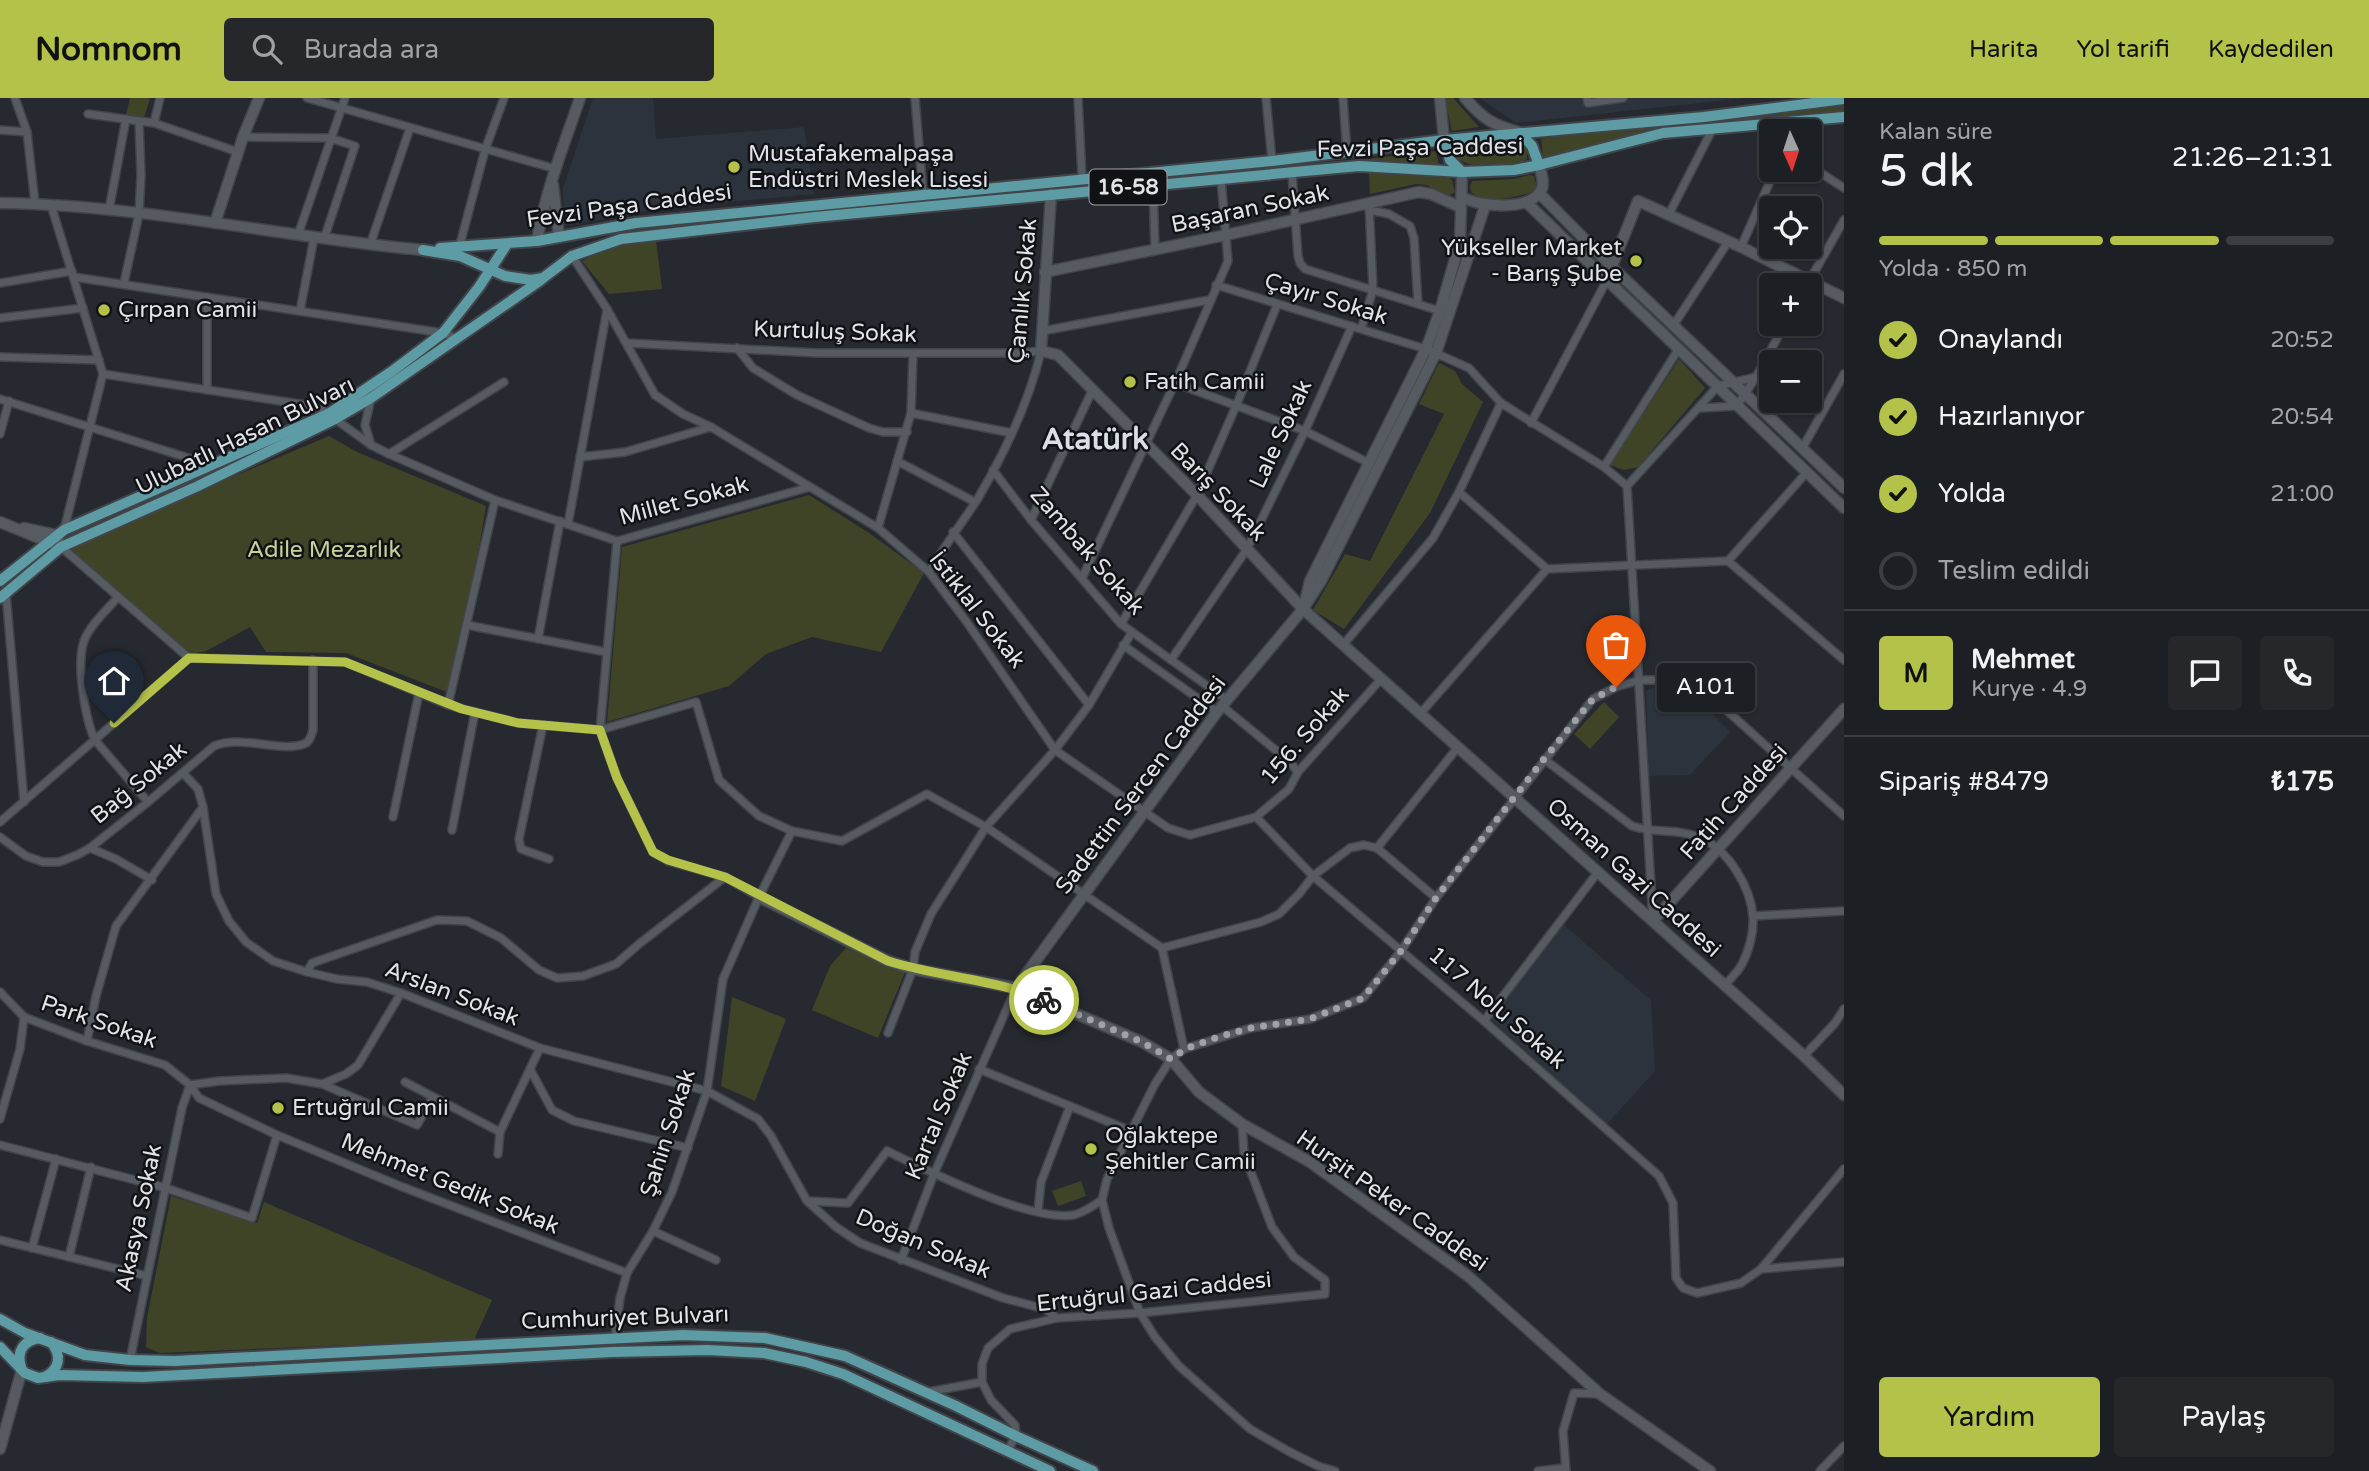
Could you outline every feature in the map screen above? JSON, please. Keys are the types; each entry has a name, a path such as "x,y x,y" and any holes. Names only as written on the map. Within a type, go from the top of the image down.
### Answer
{"main road":[{"name":"Fevzi Paşa Caddesi","path":"423,250 459,252 636,223 1272,161 1444,140 1704,117 1844,99"},
{"name":"Fevzi Paşa Caddesi","path":"459,252 491,270 519,278 543,278 572,256 621,239 1051,194 1359,166 1492,172 1539,166 1663,134 1844,117"},
{"path":"1520,133 1532,146 1539,166"},
{"path":"1444,140 1450,160 1462,172"},
{"path":"559,237 572,256"},
{"name":"Ulubatlı Hasan Bulvarı","path":"3,595 61,547 198,486 332,416 443,333 491,270 507,244"},
{"name":"Ulubatlı Hasan Bulvarı","path":"0,581 55,536 211,465 371,398 543,278"},
{"name":"Cumhuriyet Bulvarı","path":"0,1320 25,1334 85,1355 130,1360 176,1361 615,1337 710,1335 765,1338 845,1356 1093,1471"},
{"path":"0,1347 22,1368 31,1376 44,1377 51,1374 58,1364 58,1352 46,1340 24,1345 19,1356 22,1368"},
{"name":"Cumhuriyet Bulvarı","path":"44,1377 143,1377 612,1352 736,1350 806,1362 842,1374 1050,1471"}],"street":[{"path":"15,98 27,132 35,203"},
{"path":"154,123 160,98"},
{"path":"215,223 243,137 260,98"},
{"path":"307,98 556,169"},
{"path":"298,235 345,98"},
{"path":"459,252 485,150 504,98"},
{"path":"537,241 543,204 553,184 580,98"},
{"path":"915,98 923,194"},
{"path":"1078,98 1082,178"},
{"path":"1266,98 1272,161"},
{"path":"1343,98 1347,153"},
{"path":"1440,98 1444,140"},
{"path":"1465,98 1477,113 1493,125 1520,133"},
{"path":"1588,100 1623,98"},
{"path":"88,114 154,123 238,152"},
{"path":"109,210 126,119"},
{"path":"124,283 139,214 139,121"},
{"path":"370,245 410,128"},
{"path":"0,130 27,132"},
{"path":"1669,214 1712,130"},
{"path":"243,137 330,138 355,146 319,238 300,311"},
{"path":"1485,206 1526,202 1540,194 1543,187 1539,166"},
{"name":"Sadettin Sercen Caddesi","path":"1303,609 1310,581 1369,463 1431,351 1460,242 1462,172"},
{"path":"1292,173 1300,263 1305,269 1440,310"},
{"path":"1822,174 1844,188"},
{"path":"1082,578 1175,383 1228,261 1221,179"},
{"path":"1741,247 1770,182"},
{"path":"553,184 559,237"},
{"path":"1153,185 1155,250"},
{"name":"Başaran Sokak","path":"1045,272 1369,206 1419,192 1485,206"},
{"name":"Çamlık Sokak","path":"929,572 993,470 1036,375 1041,351 1051,194"},
{"path":"1540,194 1673,326 1804,447 1844,488"},
{"path":"1531,423 1606,280 1638,201 1741,247 1791,273"},
{"path":"1526,202 1844,508"},
{"name":"Fevzi Paşa Caddesi","path":"0,203 35,203 109,210 423,250"},
{"path":"51,205 103,374 91,425 55,536 61,547 189,658 345,662 448,705 518,723 600,730 696,702 719,780 759,816 792,831 842,841 927,794 986,827 1161,948 1185,1049"},
{"path":"1362,329 1373,290 1369,206 1410,226 1414,238 1418,304"},
{"name":"Sadettin Sercen Caddesi","path":"1016,988 1143,811 1222,706 1303,609 1321,581 1431,351 1485,206"},
{"path":"1813,273 1844,220"},
{"path":"1673,326 1728,242"},
{"name":"İstiklal Sokak","path":"572,256 607,309 655,395 877,528 929,572 1055,750"},
{"path":"0,283 73,274 443,333 455,338"},
{"name":"Çayır Sokak","path":"1216,285 1431,351 1468,368 1501,403 1604,467 1627,486"},
{"path":"1822,288 1844,298"},
{"path":"207,390 208,296"},
{"path":"1042,331 1209,300"},
{"path":"1121,624 1197,495 1237,406 1277,304"},
{"path":"0,318 83,308"},
{"path":"538,639 580,457 607,309"},
{"name":"Lale Sokak","path":"1171,660 1247,550 1306,432 1352,326"},
{"path":"1737,405 1778,336"},
{"name":"Kurtuluş Sokak","path":"627,343 818,353 1041,351"},
{"path":"736,348 753,368 797,395 869,428 883,432 907,432"},
{"path":"1604,467 1678,350"},
{"name":"Barış Sokak","path":"1041,351 1058,355 1197,495 1303,609"},
{"path":"877,528 907,432 911,412 913,354"},
{"path":"0,358 99,360"},
{"path":"103,374 313,406 332,416"},
{"path":"1804,447 1844,374"},
{"path":"1653,921 1627,486 1718,386 1756,377"},
{"path":"389,454 504,382"},
{"path":"1175,383 1306,432 1369,463"},
{"path":"1031,520 1092,391"},
{"path":"371,398 365,425 371,445"},
{"path":"0,435 4,400 91,425 211,465"},
{"path":"1343,645 1433,538 1459,492 1501,403"},
{"path":"1700,408 1737,405"},
{"path":"911,412 1012,433"},
{"name":"Millet Sokak","path":"332,416 371,445 389,454 495,500 617,541 810,486"},
{"path":"580,457 625,452 711,427"},
{"path":"897,461 975,502"},
{"name":"Zambak Sokak","path":"993,470 1031,520 1121,624 1171,660 1222,706"},
{"path":"1728,561 1807,472"},
{"path":"1459,492 1547,569 1728,561 1844,660"},
{"path":"448,705 495,500"},
{"path":"5,524 55,536"},
{"path":"953,532 1088,705"},
{"path":"617,541 600,730 617,778 653,852 668,860 725,877 759,897"},
{"path":"1420,714 1547,569"},
{"path":"3,595 24,802"},
{"path":"118,597 85,639 82,650 80,662 89,728 95,740 148,802"},
{"name":"Osman Gazi Caddesi","path":"1303,609 1725,985 1844,1095"},
{"path":"467,625 606,652"},
{"path":"888,1033 914,969 915,953 931,914 986,827 1055,750 1088,705 1132,632"},
{"name":"Zambak Sokak","path":"1123,645 1222,706"},
{"path":"0,822 189,658"},
{"name":"Bağ Sokak","path":"0,837 26,856 43,862 59,862 90,848 214,746 222,743 305,744 313,730 313,660"},
{"name":"156. Sokak","path":"1256,817 1289,789 1298,772 1381,679"},
{"path":"1335,1471 1288,1451 1251,1429 1179,1366 1140,1313 1109,1228 1102,1200 1107,1179 1171,1059 1185,1049 1251,1028 1310,1019 1363,998 1401,951 1436,898 1544,759 1593,699 1616,687 1639,680 1676,680 1704,690 1844,816"},
{"path":"393,817 419,693"},
{"path":"1222,706 1289,761 1298,772"},
{"name":"Fatih Caddesi","path":"1653,921 1844,709"},
{"path":"452,830 475,712"},
{"path":"543,725 519,839 522,849 550,859"},
{"path":"1377,848 1458,747"},
{"path":"1055,750 1168,828 1190,835 1256,817"},
{"path":"1544,759 1632,826 1647,831 1686,833 1719,848 1734,869 1746,893 1753,916 1751,939 1742,966 1725,985"},
{"name":"Arslan Sokak","path":"183,773 198,789 203,807 216,894 229,921 246,943 273,961 337,979 367,982 540,1048 707,1091"},
{"path":"87,1041 101,975 116,926 203,807"},
{"name":"117 Nolu Sokak","path":"1256,817 1313,876 1484,1021 1659,1176 1673,1203 1676,1278 1683,1288 1697,1293 1741,1283 1761,1269"},
{"name":"Şahin Sokak","path":"615,1337 620,1298 627,1273 653,1231 672,1192 707,1091 723,979 792,831"},
{"path":"1161,948 1261,922 1279,914 1300,894 1313,876 1350,848 1364,845 1377,848 1436,898"},
{"path":"90,848 116,859 152,880"},
{"path":"1484,1021 1598,872"},
{"path":"307,972 312,963 437,920 467,921 501,938 539,970 557,978 583,976 616,964 725,877"},
{"name":"Hurşit Peker Caddesi","path":"759,897 888,961 914,969 1016,988 1142,1042 1171,1059 1199,1092 1242,1124 1310,1162 1468,1276 1600,1394 1710,1471"},
{"path":"1753,916 1844,911"},
{"name":"Kartal Sokak","path":"901,1260 934,1174 1016,988"},
{"name":"Park Sokak","path":"0,992 24,1017 87,1041 165,1065 190,1085"},
{"path":"321,1084 346,1074 358,1065 401,993"},
{"path":"1804,1056 1835,1023 1844,1009"},
{"path":"0,1119 20,1049 24,1017"},
{"path":"498,1154 500,1132 540,1048"},
{"path":"530,1069 552,1110 574,1121 688,1148"},
{"path":"979,1069 1131,1131"},
{"path":"190,1085 286,1078 321,1084 417,1125 433,1097"},
{"path":"405,1082 500,1132"},
{"name":"Mehmet Gedik Sokak","path":"190,1085 199,1098 277,1135 400,1186 627,1273"},
{"name":"Akasya Sokak","path":"130,1360 181,1108 190,1085"},
{"name":"Doğan Sokak","path":"707,1091 758,1119 771,1136 807,1201 836,1227 860,1243 1003,1298 1045,1309 1057,1318"},
{"path":"1038,1211 1041,1182 1070,1106"},
{"name":"Ertuğrul Gazi Caddesi","path":"982,1382 982,1364 988,1348 1010,1329 1027,1324 1057,1318 1140,1313 1325,1294 1325,1280 1294,1257 1272,1227 1244,1154 1242,1124"},
{"path":"0,1145 166,1188 252,1218 277,1135"},
{"path":"807,1201 848,1203 887,1151 934,1174 1015,1206 1070,1216 1083,1212 1102,1200"},
{"path":"32,1248 56,1159"},
{"path":"69,1257 91,1167"},
{"path":"1761,1269 1844,1169"},
{"path":"653,1231 716,1260"},
{"path":"0,1240 147,1276"},
{"path":"1761,1269 1844,1262"},
{"path":"0,1449 22,1368"},
{"path":"926,1392 982,1382 991,1400 1015,1425 1016,1436 1007,1451"},
{"path":"1538,1471 1566,1470 1563,1431 1574,1393 1600,1394"},
{"path":"1820,1471 1844,1446"}],"shaded area":[{"path":"593,98 653,98 656,139 804,127 814,194 660,209 564,226 563,188"},
{"path":"1480,98 1745,98 1516,123"},
{"path":"1653,688 1692,694 1730,732 1690,775 1649,776 1646,691"},
{"path":"1564,925 1651,1000 1655,1071 1607,1124 1490,1019"}],"green space":[{"path":"130,98 150,98 144,118 125,119"},
{"path":"1445,98 1453,98 1479,127 1452,131"},
{"path":"1844,106 1844,111 1663,130 1543,157 1541,139"},
{"path":"1518,142 1527,147 1527,159 1512,165 1480,166 1456,157 1457,149 1462,147"},
{"path":"1436,151 1439,165 1358,162 1358,160"},
{"path":"1369,173 1448,178 1452,180 1455,192 1447,197 1427,185 1416,184 1370,194"},
{"path":"1534,176 1537,186 1535,191 1511,198 1494,199 1485,199 1471,192 1472,181 1514,179"},
{"path":"656,241 662,289 609,294 582,261 610,247"},
{"path":"1679,359 1705,388 1638,467 1624,470 1610,465"},
{"path":"1439,363 1455,371 1462,384 1483,402 1430,513 1344,629 1313,610 1345,554 1370,561 1444,414 1419,404"},
{"name":"Adile Mezarlık","path":"329,436 357,452 486,506 465,631 447,692 346,653 266,652 250,627 206,651 191,654 65,548"},
{"path":"809,495 869,533 924,573 881,652 812,637 766,654 729,686 607,722 622,547"},
{"path":"1604,702 1619,717 1590,749 1574,734"},
{"path":"846,948 905,972 878,1038 812,1010 830,966"},
{"path":"732,997 786,1019 755,1101 721,1086"},
{"path":"1081,1181 1086,1196 1058,1206 1052,1191"},
{"path":"171,1196 257,1223 264,1202 492,1300 474,1340 160,1353 146,1347 147,1318"}],"way so far":[{"path":"1044,1000 1142,1042 1171,1059 1185,1049 1218,1037 1251,1028 1310,1019 1363,998 1401,951 1436,898 1544,759 1593,699 1616,687"}],"place":[{"name":"Mustafakemalpaşa Endüstri Meslek Lisesi","path":"734,167"},
{"name":"Yükseller Market - Barış Şube","path":"1636,261"},
{"name":"Çırpan Camii","path":"104,310"},
{"name":"Fatih Camii","path":"1130,382"},
{"name":"A101","path":"1616,687"},
{"name":"Ertuğrul Camii","path":"278,1108"},
{"name":"Oğlaktepe Şehitler Camii","path":"1091,1149"}],"district":[{"name":"Atatürk","path":"1095,439"}],"route":[{"path":"114,723 189,658 214,658 345,662 462,709 518,723 600,730 617,778 653,852 668,860 725,877 759,897 888,961 914,969 1016,988 1044,1000"}]}
